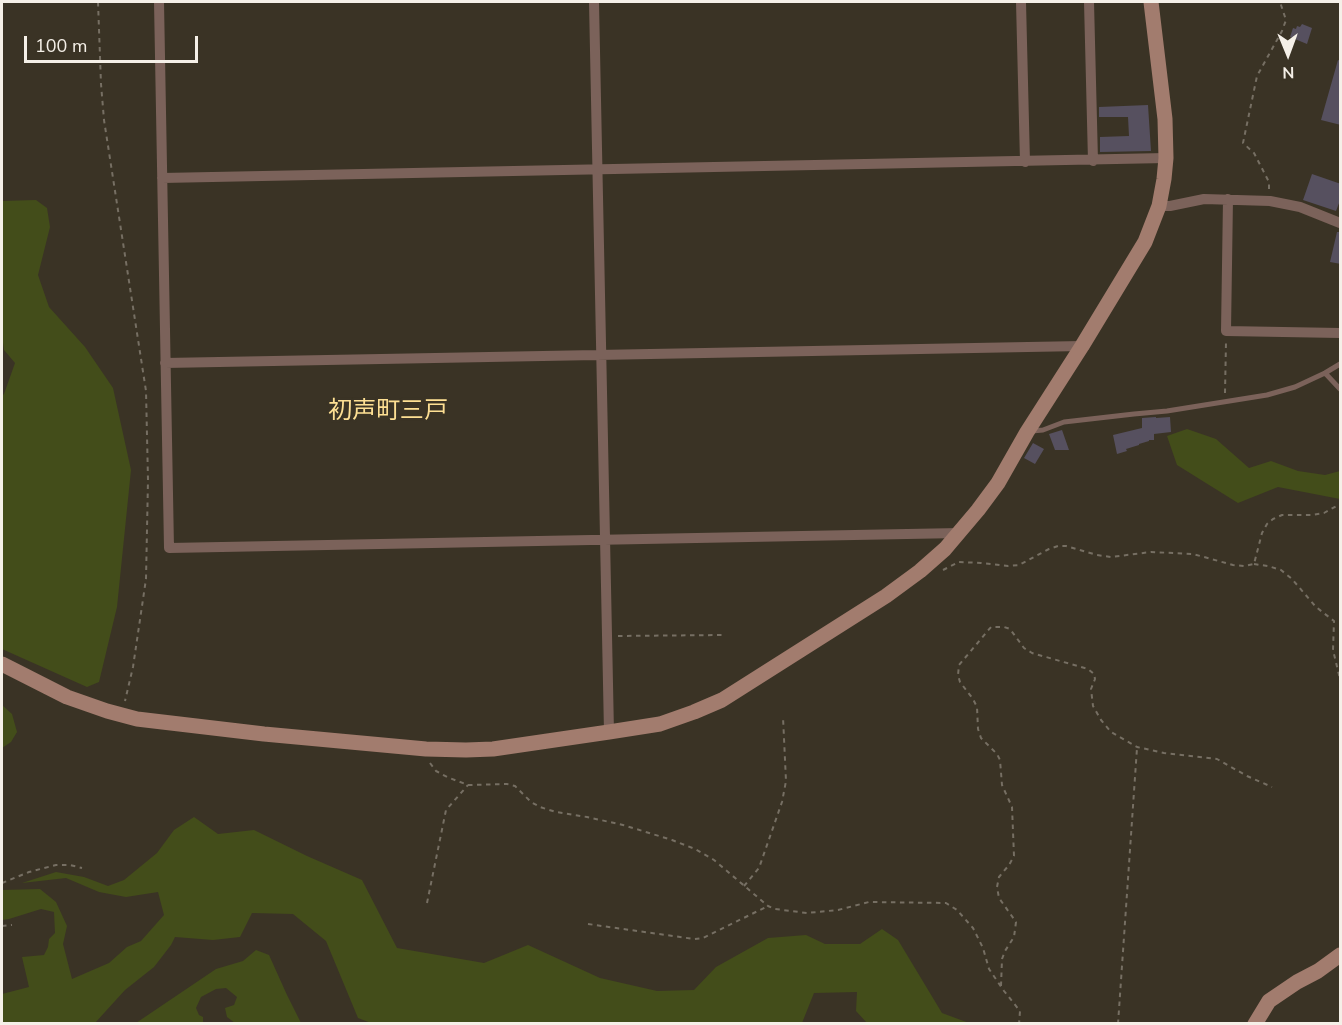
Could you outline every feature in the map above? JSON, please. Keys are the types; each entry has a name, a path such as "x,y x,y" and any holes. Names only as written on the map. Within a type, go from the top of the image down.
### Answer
{"street":[{"path":"159,2 169,548 960,533"},
{"path":"594,2 609,732"},
{"path":"1022,2 1025,162"},
{"path":"1089,2 1093,161"},
{"path":"2,664 67,697 136,719 426,749 493,749 660,724 722,700 876,602 920,571 960,533 998,483 1145,242 1159,206 1166,158 1165,119 1151,2"},
{"path":"162,178 1166,158"},
{"path":"1228,199 1226,332 1341,333"},
{"path":"1159,206 1204,200 1270,201 1300,207 1340,221"},
{"path":"165,363 1082,346"},
{"path":"1255,1023 1269,1001 1341,955"}],"lane":[{"path":"1027,432 1043,430 1064,422 1167,411 1267,394 1295,387 1341,364"},
{"path":"1326,373 1341,389"}],"path":[{"path":"98,2 104,120 146,391 148,480 146,579 133,667 122,716"},
{"path":"1270,201 1269,182 1254,153 1243,143 1257,76 1286,20 1280,2"},
{"path":"1225,402 1226,332"},
{"path":"1254,564 1262,533 1273,519 1282,515 1324,513 1341,504"},
{"path":"920,571 926,578 959,562 1020,565 1058,546 1111,557 1152,552 1178,553 1193,554 1233,565 1268,566 1281,570 1292,579 1316,607 1334,621 1334,650 1341,679"},
{"path":"1000,986 1002,959 1014,937 1016,922 999,898 997,887 999,877 1014,856 1012,807 1002,785 1000,759 981,738 978,729 977,707 960,682 958,675 959,665 991,627 1010,629 1016,634 1024,648 1032,653 1088,669 1094,674 1095,679 1091,689 1093,705 1101,720 1111,732 1137,747 1164,753 1217,759 1272,787"},
{"path":"607,636 723,635"},
{"path":"744,886 759,867 782,802 786,781 783,717"},
{"path":"1118,1023 1137,747"},
{"path":"426,749 430,763 436,771 468,785 507,784 515,786 531,802 540,807 623,825 695,849 714,860 768,906 807,913 838,910 868,902 946,903 957,910 973,928 983,948 989,969 1020,1011 1019,1023"},
{"path":"428,903 446,810 468,785"},
{"path":"2,883 29,872 56,865 82,868"},
{"path":"588,924 703,939 768,906"},
{"path":"2,926 12,925"}],"green space":[{"path":"36,200 47,208 50,227 38,275 49,307 85,347 113,388 131,470 117,607 99,682 87,687 2,649 2,396 15,363 4,350 2,336 2,201"},
{"path":"1187,429 1216,439 1249,468 1271,461 1298,471 1325,475 1340,471 1340,499 1278,487 1238,503 1177,465 1167,436"},
{"path":"2,705 12,714 17,732 11,742 2,748"},
{"path":"194,817 218,834 254,830 362,880 397,948 484,963 528,945 600,978 657,991 694,990 716,967 768,938 806,935 825,944 860,944 882,929 898,940 942,1013 969,1023 867,1023 856,1011 857,992 814,993 802,1023 371,1023 358,1018 326,941 293,914 252,913 240,937 213,940 175,937 154,967 125,990 95,1023 2,1023 2,994 29,987 22,957 44,955 49,939 55,933 54,912 41,909 2,920 2,890 40,889 56,902 67,926 63,944 72,979 109,963 127,947 141,941 164,915 158,892 126,897 99,892 66,878 22,883 56,872 84,877 108,886 124,880 157,853 174,830"},
{"path":"256,950 269,955 301,1023 235,1023 227,1017 225,1008 234,1005 237,997 226,988 216,989 201,997 196,1008 199,1015 203,1017 203,1023 136,1023 216,969 243,961"}],"building":[{"path":"1302,24 1312,28 1307,44 1290,37 1293,28 1296,29"},
{"path":"1338,60 1341,61 1341,125 1321,120"},
{"path":"1148,105 1151,151 1100,152 1100,137 1129,136 1128,117 1099,117 1099,107"},
{"path":"1312,174 1341,184 1341,198 1336,211 1303,200"},
{"path":"1337,232 1341,232 1341,264 1330,262"},
{"path":"1170,417 1171,432 1154,434 1154,440 1117,454 1113,435 1142,428 1142,418"},
{"path":"1062,430 1069,450 1055,450 1049,434"},
{"path":"1033,443 1044,449 1035,464 1024,458"}],"district":[{"name":"初声町三戸","path":"388,412"}]}
